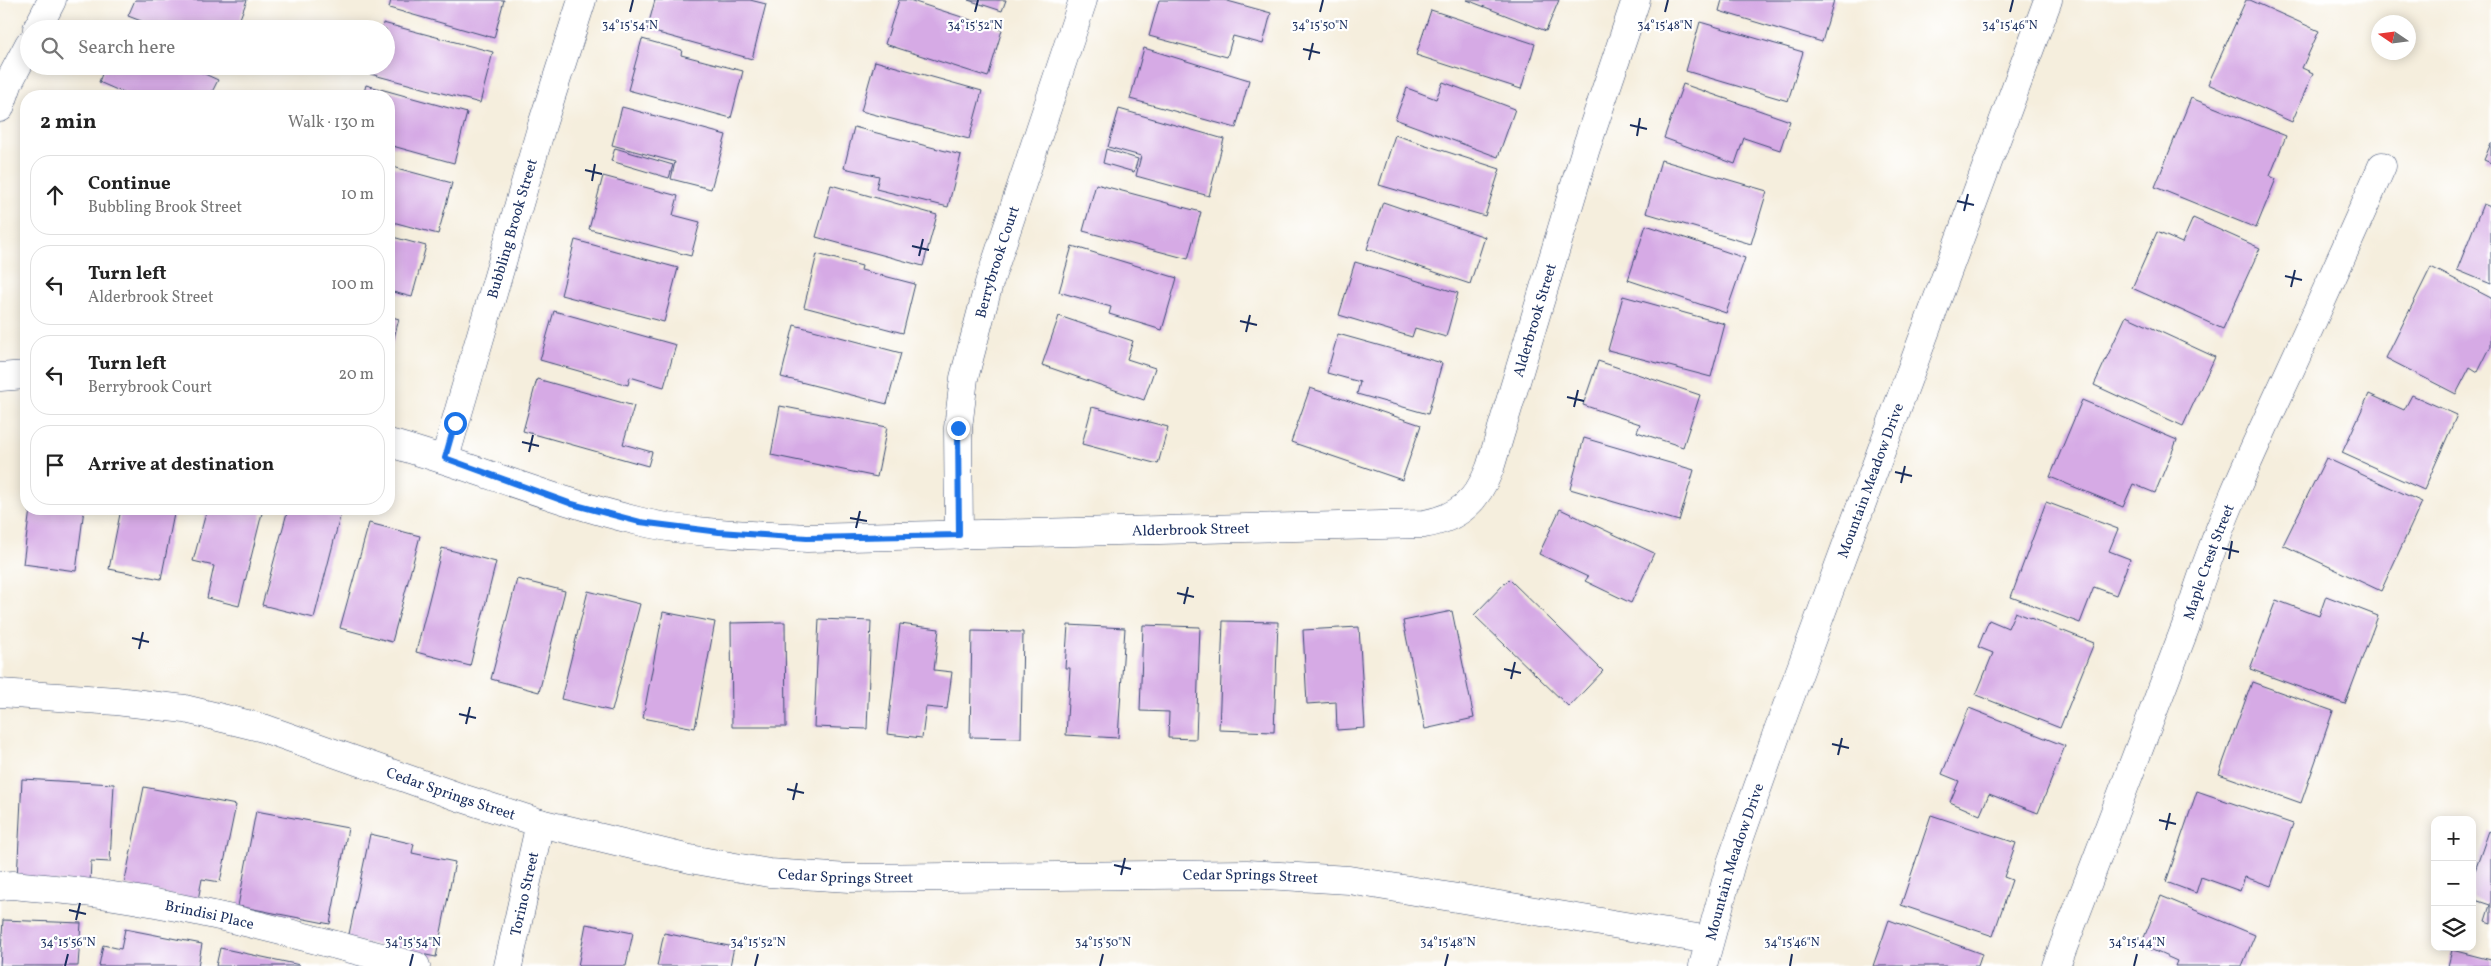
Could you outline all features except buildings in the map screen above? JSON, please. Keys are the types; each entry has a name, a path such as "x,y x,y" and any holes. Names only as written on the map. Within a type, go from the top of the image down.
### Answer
{"street":[{"path":"42,20 52,0"},
{"name":"Bubbling Brook Street","path":"445,458 542,125 582,0"},
{"name":"Berrybrook Court","path":"959,535 958,428 964,378 989,283 1083,0"},
{"name":"Alderbrook Street","path":"395,445 445,458 572,504 640,522 719,532 807,538 1424,524 1442,521 1463,510 1485,483 1586,148 1636,0"},
{"name":"Mountain Meadow Drive","path":"1703,966 1731,863 1778,730 2048,0"},
{"path":"0,108 8,82 20,60"},
{"name":"Maple Crest Street","path":"2056,966 2186,623 2200,579 2231,498 2346,250 2382,166"},
{"path":"0,377 20,375"},
{"name":"Cedar Springs Street","path":"0,693 116,701 185,709 263,728 462,798 540,823 690,859 769,873 849,878 1247,874 1349,880 1709,940"},
{"name":"Torino Street","path":"508,966 540,823"},
{"name":"Brindisi Place","path":"0,886 13,885 100,894 315,939 416,966"}],"route":[{"path":"455,423 445,458 572,504 640,522 719,532 807,538 959,535 958,428"}]}
